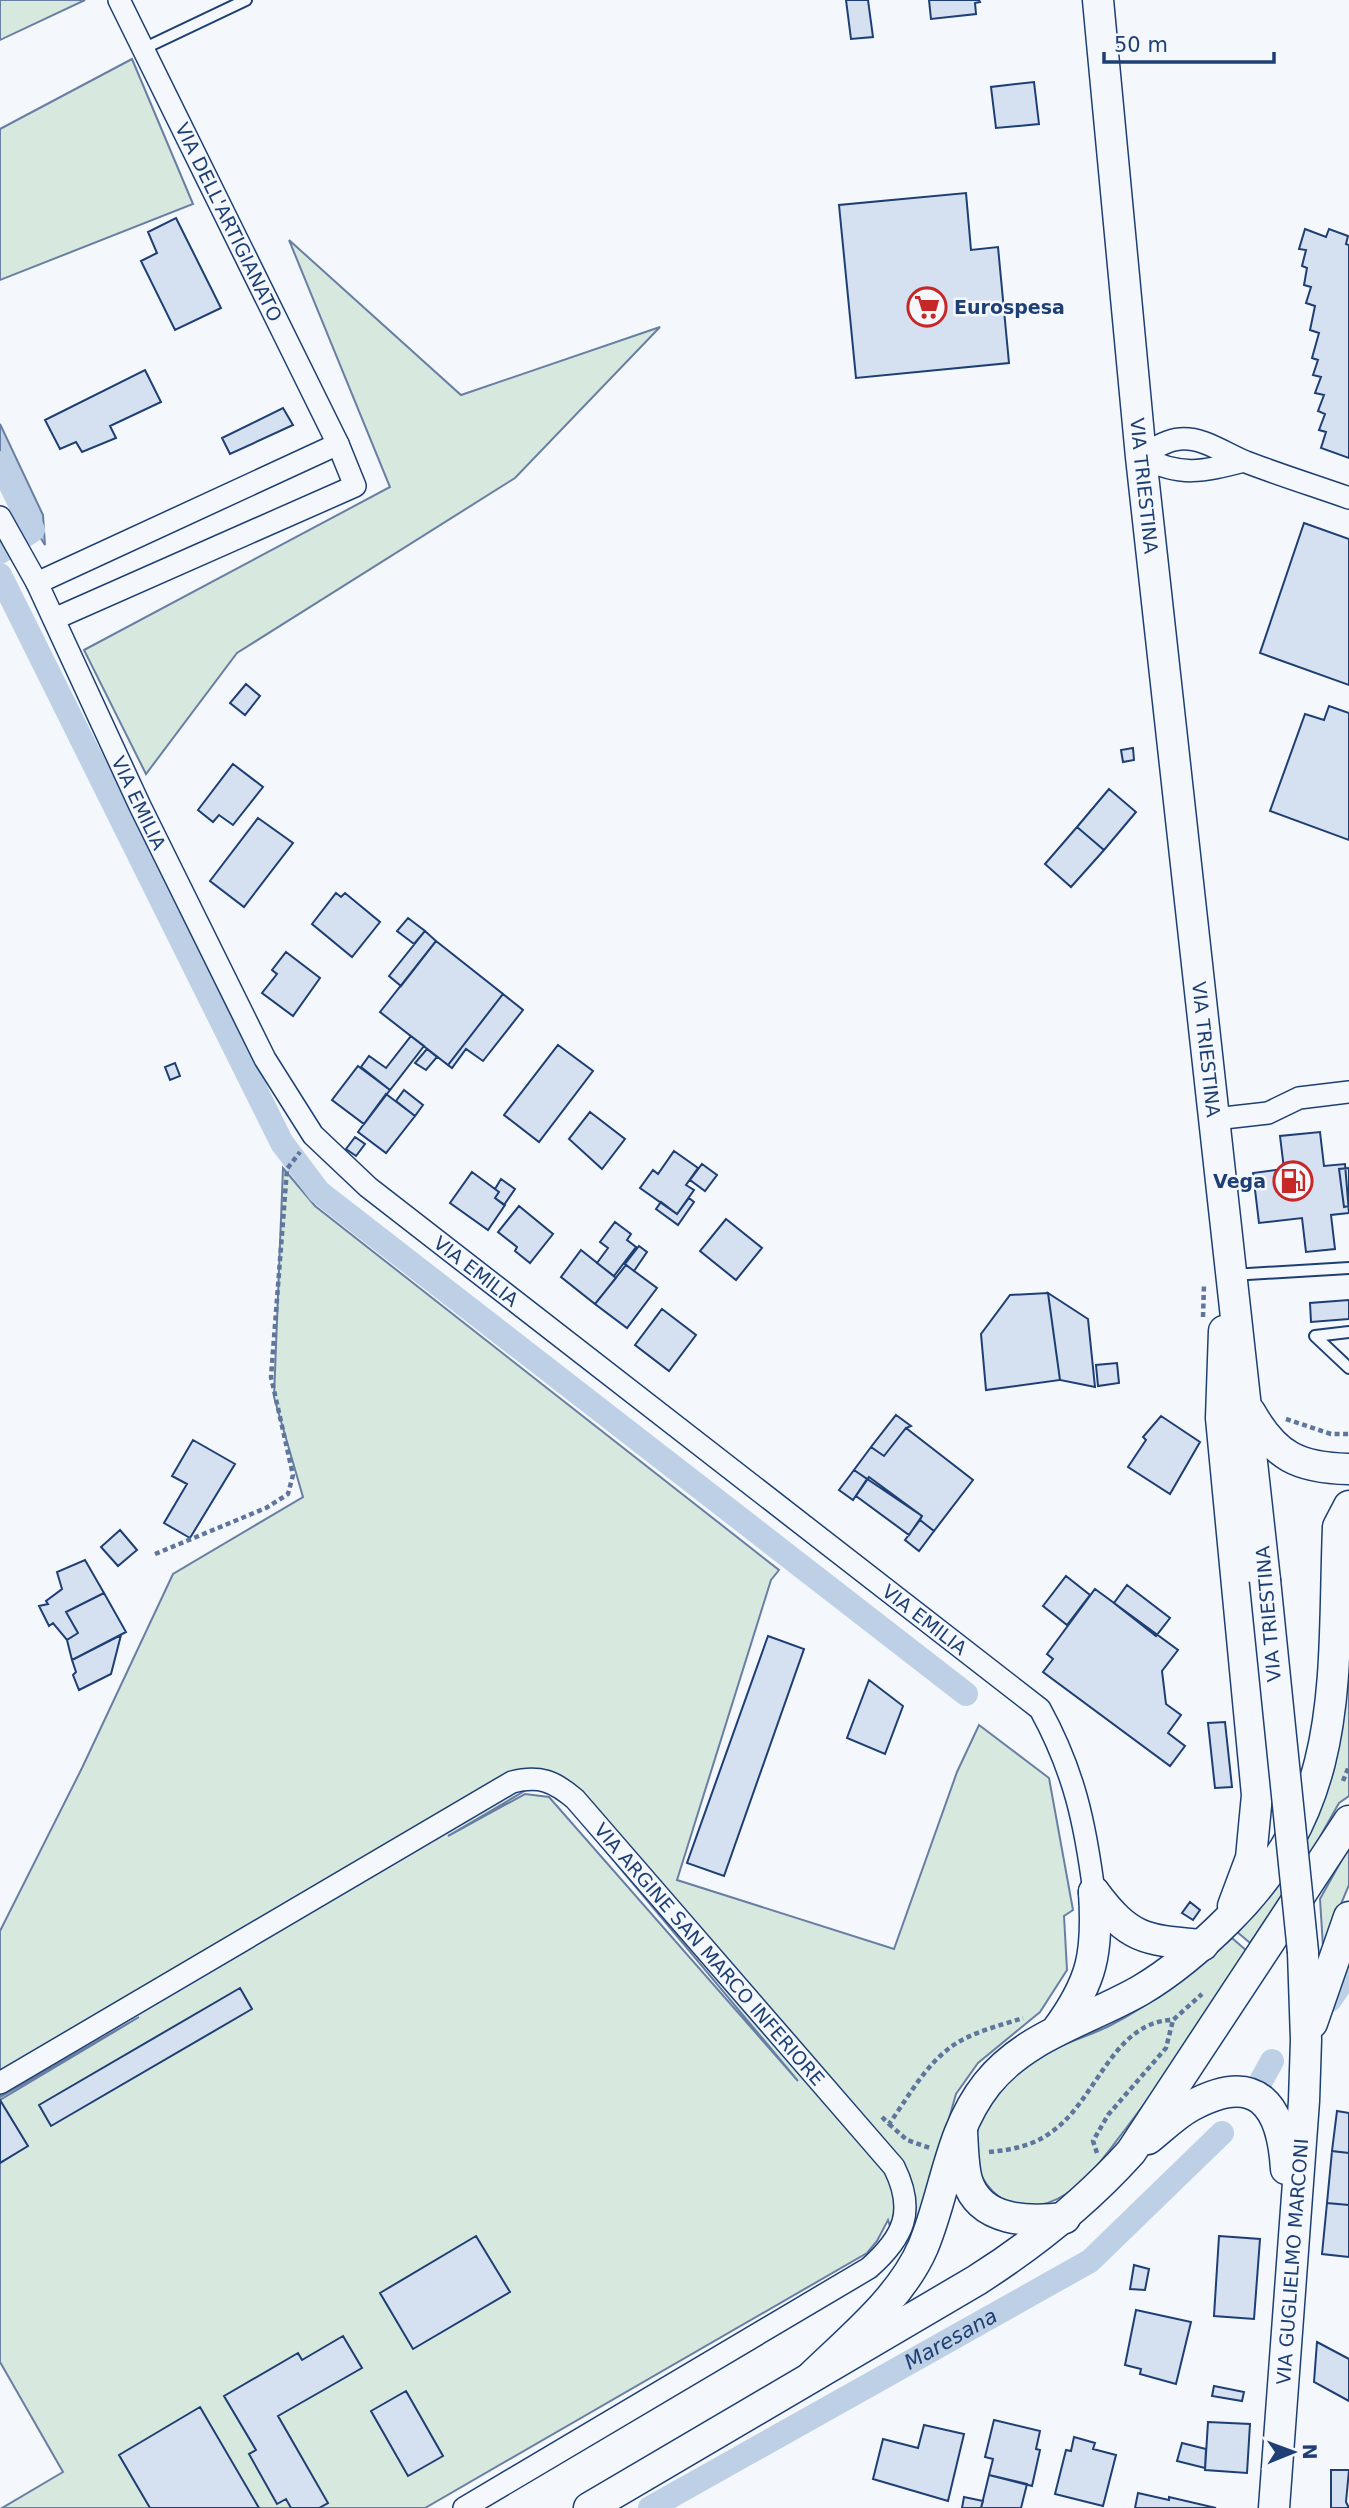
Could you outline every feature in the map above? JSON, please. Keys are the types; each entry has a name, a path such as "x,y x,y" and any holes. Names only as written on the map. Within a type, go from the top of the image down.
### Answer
{"street":[{"name":"VIA TRIESTINA","path":"1098,0 1141,457 1248,1409 1303,1952 1306,2040 1304,2101"},
{"name":"VIA DELL'ARTIGIANATO","path":"54,620 355,486 338,444 122,1"},
{"path":"1244,461 1182,473 1163,468 1141,457 1157,446 1178,439 1210,445 1244,461 1349,498"},
{"path":"37,583 338,444"},
{"name":"VIA EMILIA","path":"0,517 37,583 140,806 259,1047 313,1135 368,1187 1040,1709 1061,1747 1084,1820 1094,1892"},
{"path":"1215,1119 1268,1113 1299,1098 1349,1092"},
{"path":"1227,1223 1221,1418 1258,1795 1251,1858 1227,1921"},
{"path":"1248,1409 1272,1446 1302,1463 1349,1469"},
{"path":"812,2376 872,2317 902,2282 922,2248 961,2128 973,2103 1006,2061 1054,2033 1142,1990 1203,1945 1254,1895 1288,1847 1320,1770 1331,1691 1338,1527 1349,1506"},
{"name":"VIA ARGINE SAN MARCO INFERIORE","path":"0,2083 512,1782 527,1778 545,1779 575,1799 894,2167 901,2181 906,2204 902,2228 889,2250 869,2268 464,2508"},
{"path":"589,2508 977,2280 1025,2250 1092,2195 1131,2152 1349,1821"},
{"path":"1094,1892 1129,1931 1156,1941 1203,1945"},
{"path":"1054,2033 1074,2006 1089,1977 1097,1934 1094,1892"},
{"path":"1306,2040 1348,1923"},
{"path":"1131,2152 1190,2106 1223,2093 1242,2090 1259,2097 1271,2109 1281,2126 1293,2250"},
{"name":"VIA GUGLIELMO MARCONI","path":"1274,2508 1304,2101"},
{"path":"961,2128 967,2182 991,2210 1023,2221 1065,2218"}],"lane":[{"path":"145,48 246,0"},
{"path":"1233,1275 1349,1268"},
{"path":"1349,1332 1315,1336 1349,1368"}],"path":[{"path":"155,1554 266,1508 288,1494 293,1475 271,1377 287,1169"},
{"path":"1283,1418 1332,1434 1349,1434"},
{"path":"889,2124 926,2070 948,2048 1031,2015"},
{"path":"872,2108 907,2140 938,2151"}],"shaded area":[{"path":"0,0 85,0 0,40"},
{"path":"132,59 193,204 0,280 0,129"},
{"path":"289,240 461,395 660,327 515,478 237,653 146,774 84,650 390,487"},
{"path":"283,1168 315,1206 779,1570 771,1580 677,1880 894,1949 957,1772 979,1725 1049,1778 1073,1910 1064,1916 1067,1970 1040,2012 978,2063 956,2094 929,2189 912,2234 902,2233 890,2226 888,2220 867,2253 425,2508 2,2508 63,2472 0,2362 0,2100 139,2017 0,2097 0,1931 82,1768 173,1574 303,1497 274,1397","holes":["528,1789 554,1789 798,2081 549,1797 525,1794 448,1836"]},
{"path":"1349,1520 1349,1796 1339,1803 1316,1844 1250,1943 1236,1931 1275,1890 1306,1839 1326,1790"},
{"path":"1349,1847 1349,1885 1323,1947 1320,1899"},
{"path":"1232,1938 1248,1952 1159,2084 1092,2172 1066,2194 1045,2204 1025,2206 1008,2202 993,2192 982,2177 976,2160 975,2139 984,2111 1006,2081 1036,2057 1111,2025 1144,2006 1189,1974"}],"water":[{"path":"0,424 43,515 45,545 40,537 34,542 0,468"}],"building":[{"path":"846,0 868,0 873,37 851,39"},
{"path":"929,0 980,2 975,3 976,14 931,19"},
{"path":"1034,82 1039,124 996,128 991,87"},
{"name":"Eurospesa","path":"966,193 971,250 998,247 1009,363 856,378 839,205"},
{"path":"176,218 221,308 175,330 141,261 157,253 148,232"},
{"path":"1305,229 1326,237 1329,229 1348,236 1349,458 1321,448 1326,432 1319,430 1325,414 1318,411 1324,395 1315,393 1321,377 1313,375 1318,360 1312,358 1319,333 1310,330 1315,306 1306,303 1311,287 1304,285 1307,268 1302,266 1306,250 1299,249"},
{"path":"145,370 161,402 110,426 116,438 82,452 76,442 60,449 45,420"},
{"path":"283,408 293,425 230,454 222,438"},
{"path":"1304,523 1349,539 1349,685 1260,653"},
{"path":"246,684 260,696 245,715 230,703"},
{"path":"1329,706 1349,713 1349,840 1270,811 1305,714 1324,720"},
{"path":"1133,748 1134,760 1123,762 1121,750"},
{"path":"233,764 263,787 233,825 219,815 213,822 198,810"},
{"path":"1109,789 1136,812 1104,850 1077,827"},
{"path":"258,818 293,843 244,907 210,881"},
{"path":"1077,827 1104,850 1071,887 1045,864"},
{"path":"336,893 341,897 345,893 380,922 352,957 312,924"},
{"path":"408,918 425,931 414,944 397,931"},
{"path":"425,931 436,941 401,986 389,976"},
{"path":"436,941 503,994 448,1065 380,1012"},
{"path":"286,952 320,978 293,1016 262,993 277,974 272,970"},
{"path":"503,994 523,1010 483,1061 466,1049 452,1068 448,1065"},
{"path":"411,1036 424,1046 390,1090 361,1067 369,1056 386,1068"},
{"path":"558,1045 593,1071 539,1142 504,1115"},
{"path":"427,1049 437,1057 426,1070 415,1063"},
{"path":"175,1063 180,1076 170,1080 165,1067"},
{"path":"358,1066 390,1090 364,1124 332,1100"},
{"path":"404,1090 423,1105 415,1116 396,1101"},
{"path":"386,1094 415,1116 386,1153 358,1132"},
{"path":"590,1112 625,1139 602,1169 569,1139"},
{"path":"1320,1132 1324,1166 1345,1164 1349,1213 1331,1215 1335,1249 1306,1252 1302,1218 1259,1223 1253,1173 1284,1169 1280,1136"},
{"path":"355,1137 365,1144 356,1156 346,1149"},
{"path":"674,1151 698,1168 686,1185 694,1190 677,1214 640,1188 653,1170 658,1174"},
{"path":"702,1164 717,1175 705,1191 690,1180"},
{"path":"1349,1168 1349,1206 1344,1207 1339,1169"},
{"path":"472,1172 499,1192 495,1198 505,1205 488,1230 450,1203"},
{"path":"501,1179 515,1189 504,1205 495,1198 499,1192 495,1189"},
{"path":"689,1198 694,1202 678,1225 656,1209 661,1202 677,1214"},
{"path":"519,1206 553,1234 530,1263 515,1251 517,1247 498,1232"},
{"path":"726,1219 762,1248 736,1280 700,1251"},
{"path":"615,1222 631,1234 627,1240 636,1247 614,1276 597,1263 608,1248 600,1242"},
{"path":"639,1246 647,1252 634,1271 625,1264"},
{"path":"581,1250 616,1278 595,1304 561,1277"},
{"path":"626,1265 657,1288 627,1328 595,1304"},
{"path":"1048,1293 1088,1319 1095,1387 1060,1380"},
{"path":"1048,1293 1060,1380 986,1390 981,1334 1010,1295"},
{"path":"1349,1300 1349,1319 1311,1322 1310,1303"},
{"path":"662,1309 696,1335 669,1371 635,1345"},
{"path":"1117,1363 1119,1383 1098,1386 1096,1365"},
{"path":"896,1415 911,1426 906,1428 884,1456 871,1447"},
{"path":"1161,1416 1200,1442 1170,1494 1128,1467 1146,1440 1143,1437"},
{"path":"906,1428 973,1480 934,1531 920,1520 922,1516 854,1470 871,1447 884,1456"},
{"path":"193,1440 235,1464 190,1538 164,1523 187,1484 172,1476"},
{"path":"854,1470 867,1479 853,1500 839,1490"},
{"path":"869,1477 922,1516 909,1535 856,1496"},
{"path":"920,1520 934,1531 919,1551 905,1540"},
{"path":"120,1530 137,1550 118,1566 101,1547"},
{"path":"85,1560 104,1593 66,1612 78,1633 67,1640 53,1623 49,1626 39,1606 48,1604 46,1601 62,1589 57,1572"},
{"path":"1066,1576 1090,1595 1067,1625 1043,1606"},
{"path":"1127,1585 1170,1618 1156,1636 1114,1603"},
{"path":"1095,1589 1178,1650 1162,1671 1166,1704 1181,1715 1168,1733 1185,1746 1170,1766 1043,1672 1053,1659 1047,1654"},
{"path":"104,1593 126,1632 72,1660 67,1640 78,1633 66,1612"},
{"path":"121,1635 111,1674 79,1690 73,1675 76,1672 72,1660"},
{"path":"768,1636 804,1649 724,1876 687,1863"},
{"path":"869,1680 903,1706 885,1754 847,1738"},
{"path":"1225,1722 1232,1787 1215,1788 1208,1723"},
{"path":"1190,1902 1200,1910 1193,1920 1182,1913"},
{"path":"240,1988 252,2009 51,2126 39,2105"},
{"path":"0,2100 28,2146 0,2163"},
{"path":"1337,2111 1349,2113 1349,2153 1332,2151"},
{"path":"1332,2151 1349,2153 1349,2205 1327,2203"},
{"path":"1327,2203 1349,2205 1349,2257 1322,2254"},
{"path":"476,2236 510,2292 413,2349 380,2293"},
{"path":"1219,2236 1260,2239 1254,2319 1214,2316"},
{"path":"1134,2265 1149,2269 1145,2290 1130,2289"},
{"path":"1136,2310 1191,2322 1176,2384 1140,2374 1141,2369 1125,2365"},
{"path":"343,2336 362,2368 278,2416 328,2503 319,2508 291,2508 286,2499 277,2504 249,2454 256,2450 224,2396 298,2353 302,2360"},
{"path":"1317,2342 1349,2359 1349,2401 1314,2382"},
{"path":"1214,2386 1244,2392 1242,2401 1212,2396"},
{"path":"406,2391 443,2456 408,2476 371,2411"},
{"path":"200,2407 259,2508 150,2508 119,2455"},
{"path":"994,2420 1040,2431 1036,2449 1040,2450 1032,2486 989,2475 993,2459 985,2457"},
{"path":"1208,2422 1250,2424 1247,2473 1205,2470"},
{"path":"924,2425 964,2434 948,2501 873,2479 883,2439 918,2448"},
{"path":"1074,2437 1095,2443 1093,2449 1116,2455 1103,2506 1055,2494 1066,2450 1071,2451"},
{"path":"1182,2443 1206,2449 1205,2468 1177,2461"},
{"path":"1331,2470 1349,2470 1346,2502 1349,2508 1331,2508"},
{"path":"989,2475 1027,2484 1021,2508 981,2508"},
{"path":"1138,2493 1169,2500 1169,2497 1216,2508 1135,2508"},
{"path":"964,2497 983,2501 981,2508 962,2508"}],"waterway":[{"path":"0,463 33,530 0,552"},
{"path":"0,575 282,1143 319,1192 966,1694"},
{"name":"Maresana","path":"1330,2000 1349,1972"},
{"name":"Maresana","path":"1261,2081 1272,2061"},
{"name":"Maresana","path":"650,2508 1090,2261 1222,2133"}],"place":[{"name":"Eurospesa","path":"927,307"},
{"name":"Vega","path":"1293,1181"}]}
